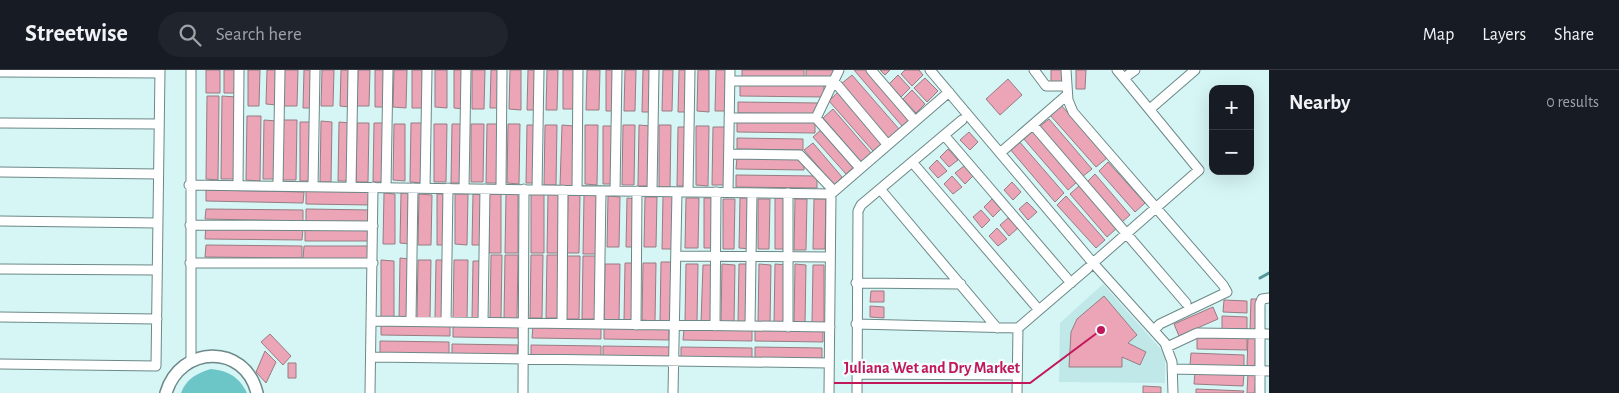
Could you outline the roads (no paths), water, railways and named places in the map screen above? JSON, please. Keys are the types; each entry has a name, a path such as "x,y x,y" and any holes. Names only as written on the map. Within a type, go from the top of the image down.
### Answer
{"street":[{"path":"191,70 189,184 191,361"},
{"path":"238,185 239,70"},
{"path":"278,186 280,70"},
{"path":"313,186 315,70"},
{"path":"352,187 353,70"},
{"path":"386,188 388,70"},
{"path":"425,188 427,70"},
{"path":"464,189 466,70"},
{"path":"501,189 502,70"},
{"path":"537,190 539,70"},
{"path":"576,190 578,70"},
{"path":"615,191 618,70"},
{"path":"652,192 654,70"},
{"path":"688,192 690,70"},
{"path":"728,192 730,70"},
{"path":"816,118 839,70"},
{"path":"871,70 915,121"},
{"path":"930,70 1090,265 1154,330 1167,348 1172,369 1172,393"},
{"path":"1034,70 1046,86 1067,91"},
{"path":"1066,70 1067,91 1073,112 1227,292 1160,324 1154,330"},
{"path":"856,324 1018,328 1199,170 1117,70"},
{"path":"1124,78 1135,70"},
{"path":"1150,109 1196,70"},
{"path":"0,72 160,72 156,366 0,364"},
{"path":"730,81 834,82 887,144"},
{"path":"1000,153 1033,125 1067,91"},
{"path":"189,184 788,194 832,193 949,92"},
{"path":"729,118 816,118 860,168"},
{"path":"857,393 856,283 858,210 962,120"},
{"path":"0,123 159,124"},
{"path":"1033,125 1186,303"},
{"path":"944,135 1071,282"},
{"path":"729,154 800,155 832,193 829,393"},
{"path":"912,162 1039,310"},
{"path":"0,172 158,174"},
{"path":"370,393 373,187"},
{"path":"410,321 413,188"},
{"path":"446,322 448,188"},
{"path":"483,322 485,189"},
{"path":"880,189 997,328"},
{"path":"523,393 524,190"},
{"path":"562,323 563,190"},
{"path":"600,324 601,191"},
{"path":"636,325 637,191"},
{"path":"674,393 677,192"},
{"path":"715,326 716,192"},
{"path":"750,326 752,193"},
{"path":"788,194 788,327"},
{"path":"0,221 158,223"},
{"path":"190,225 373,226"},
{"path":"676,256 830,257"},
{"path":"190,263 373,263"},
{"path":"0,269 157,270"},
{"path":"856,283 961,284"},
{"path":"1260,393 1265,371 1265,334 1260,304 1262,299 1269,298"},
{"path":"0,317 157,319"},
{"path":"371,321 830,327"},
{"path":"1017,393 1018,328"},
{"path":"1167,348 1197,333 1265,334"},
{"path":"166,393 177,371 191,361 217,356 233,361 247,372 257,393"},
{"path":"371,358 829,363"},
{"path":"1172,369 1265,371"},
{"path":"857,374 1017,375"}],"waterway":[{"path":"1260,278 1269,273"}],"place":[{"name":"Juliana Wet and Dry Market","path":"1101,330"}]}
